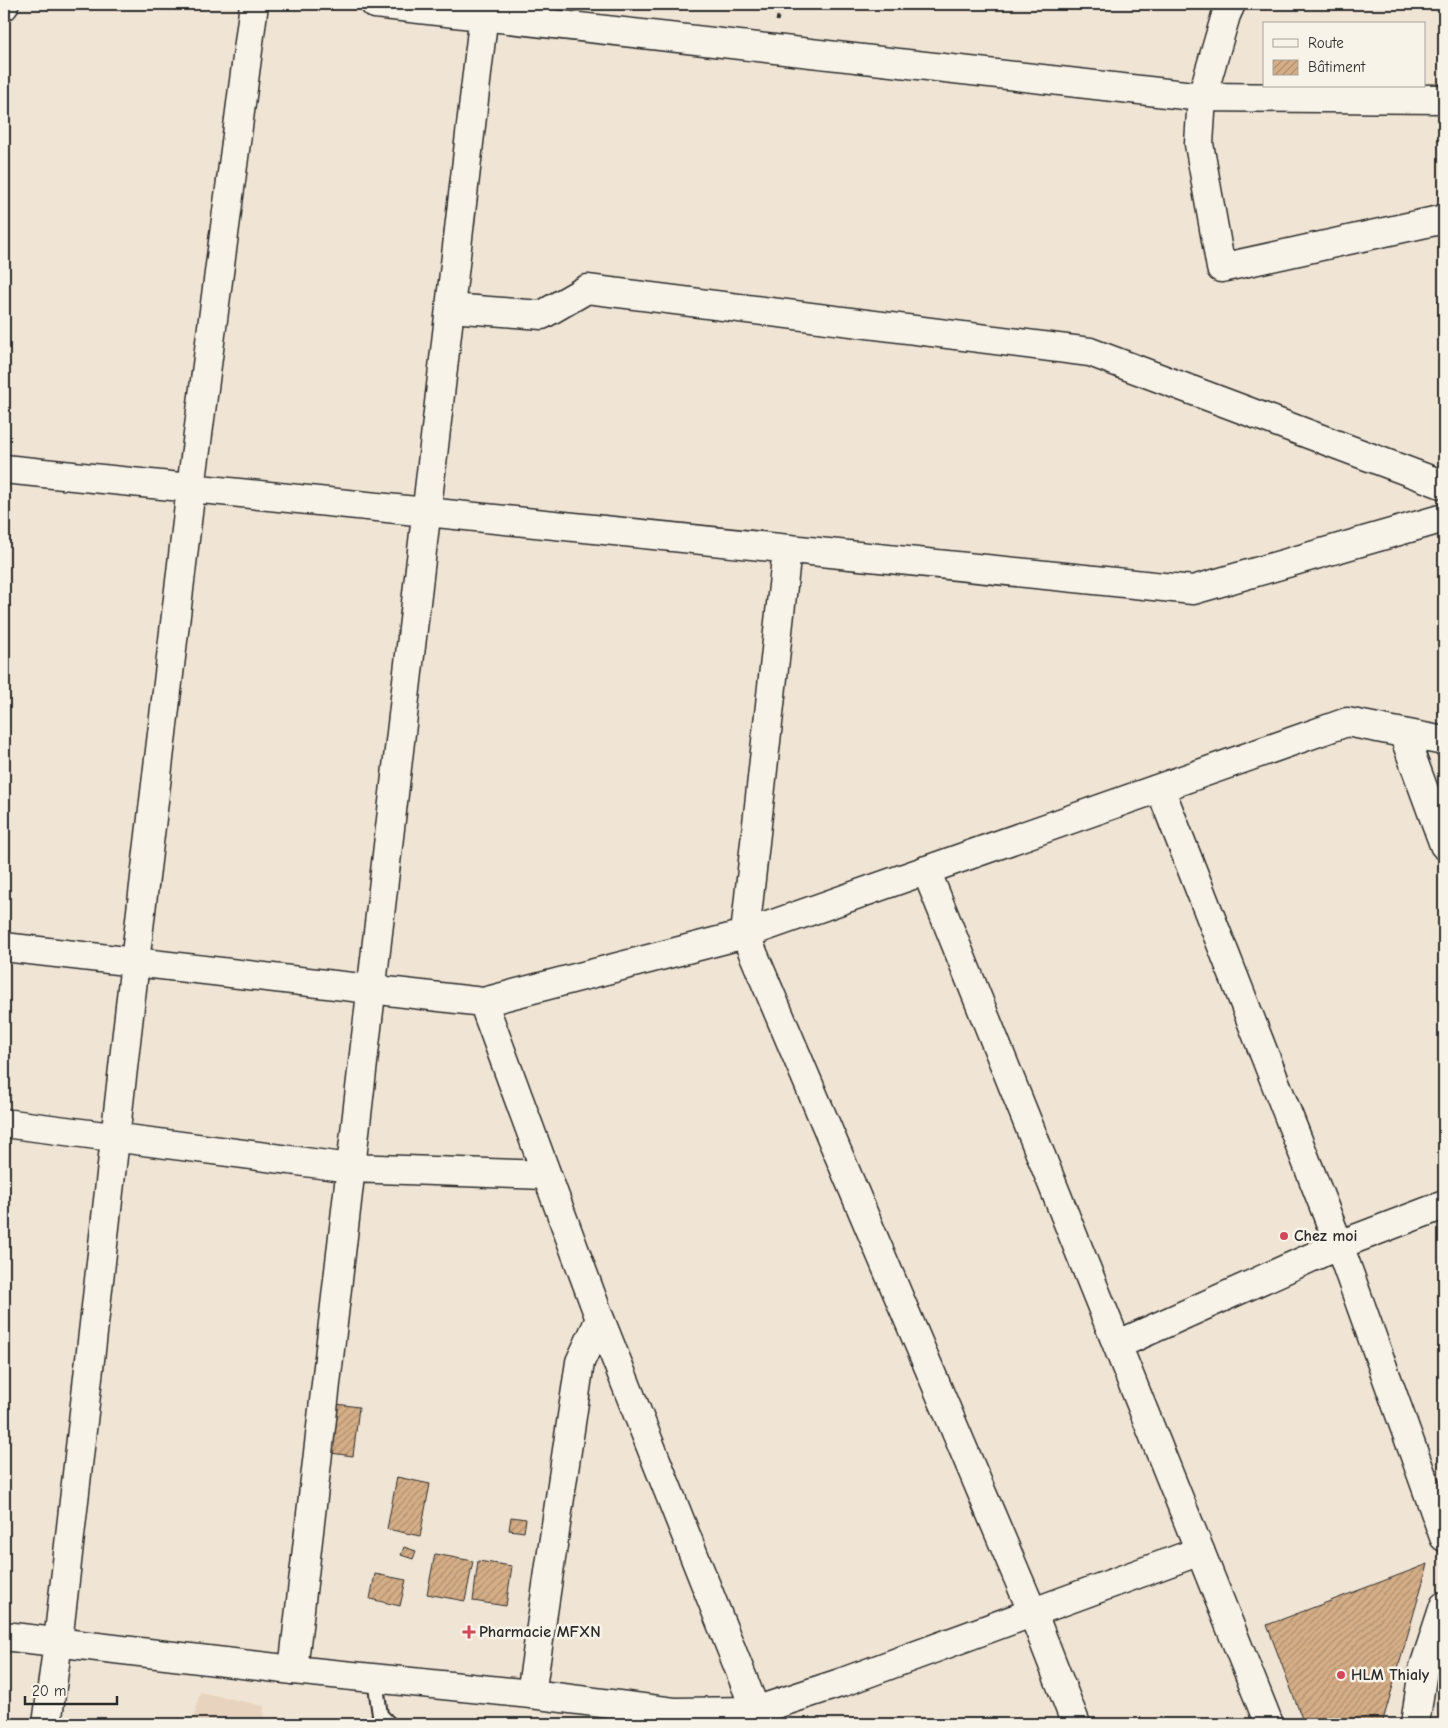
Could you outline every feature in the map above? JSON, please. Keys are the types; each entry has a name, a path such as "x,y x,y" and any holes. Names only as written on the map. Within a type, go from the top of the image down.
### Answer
{"street":[{"path":"47,1724 191,488 254,4"},
{"path":"375,4 485,10 1202,97 1444,100"},
{"path":"1231,4 1202,97 1199,144 1221,268 1444,220"},
{"path":"293,1670 485,10"},
{"path":"450,308 542,315 587,289 1090,352 1444,485"},
{"path":"4,469 1193,590 1444,518"},
{"path":"786,549 745,934 1032,1612 1076,1724"},
{"path":"4,947 483,1002 745,934 1347,722 1444,742"},
{"path":"1403,733 1444,845"},
{"path":"1160,788 1339,1245 1444,1537"},
{"path":"926,870 1269,1724"},
{"path":"483,1002 600,1320 758,1718"},
{"path":"4,1123 350,1168 546,1175"},
{"path":"1117,1345 1339,1245 1444,1205"},
{"path":"531,1694 580,1362 600,1320"},
{"path":"4,1636 293,1670 531,1694 674,1712 758,1718 843,1682 1200,1551"},
{"path":"1415,1724 1423,1670 1444,1606"}],"lane":[{"path":"375,1678 380,1715 389,1724"}],"shaded area":[{"path":"200,1692 264,1706 263,1724 192,1724"}],"building":[{"path":"329,1403 359,1407 353,1456 323,1452"},
{"path":"397,1477 430,1484 420,1536 387,1529"},
{"path":"511,1517 526,1519 524,1532 509,1530"},
{"path":"404,1547 416,1551 413,1559 401,1555"},
{"path":"435,1554 473,1561 465,1601 427,1594"},
{"path":"478,1561 512,1566 506,1606 473,1601"},
{"name":"HLM Thialy","path":"1428,1564 1382,1724 1304,1724 1267,1625"},
{"path":"375,1574 406,1580 400,1606 370,1599"}],"place":[{"name":"Chez moi","path":"1284,1236"},
{"name":"Pharmacie MFXN","path":"469,1632"},
{"name":"HLM Thialy","path":"1341,1675"}]}
